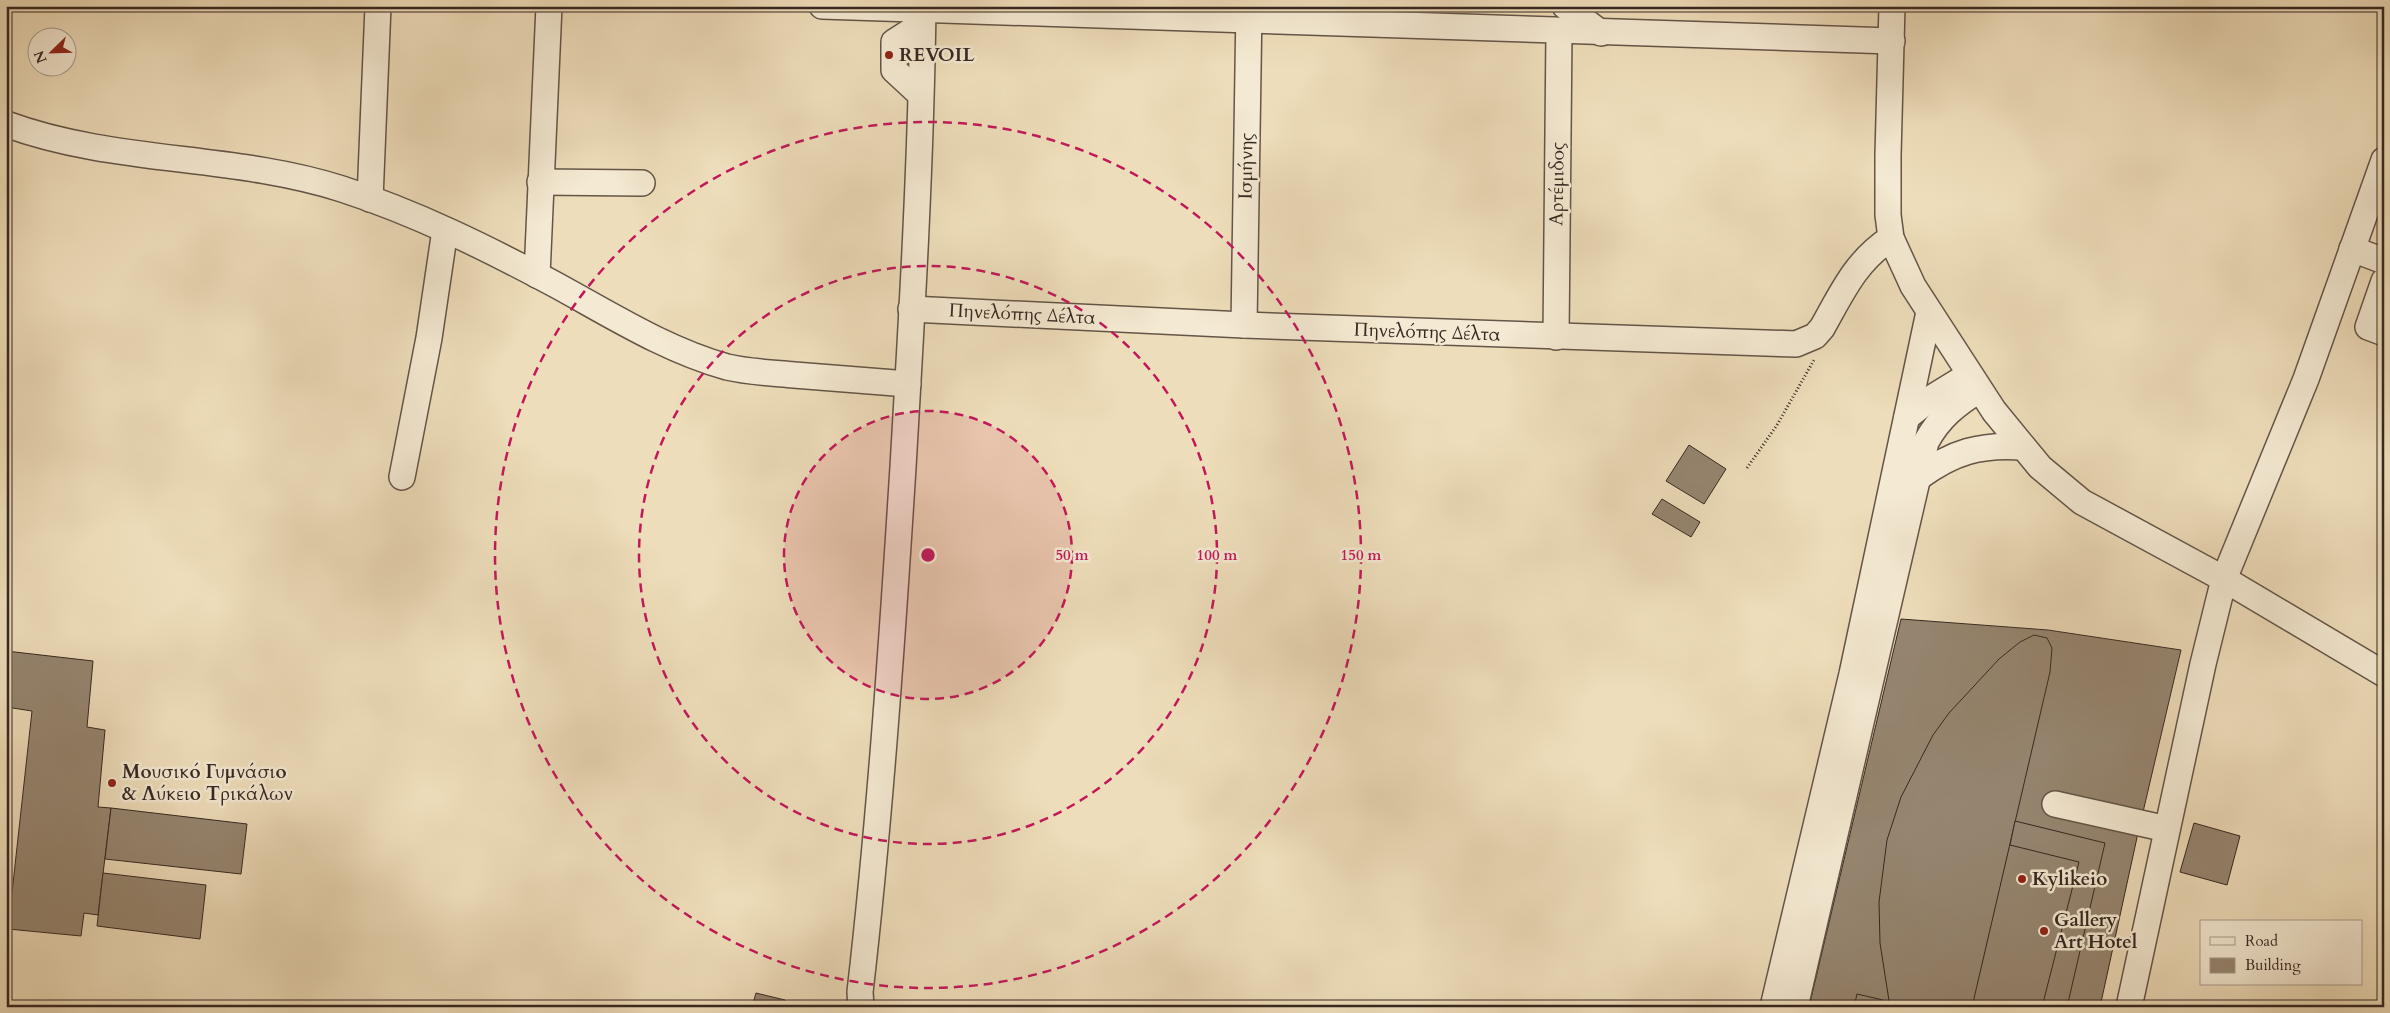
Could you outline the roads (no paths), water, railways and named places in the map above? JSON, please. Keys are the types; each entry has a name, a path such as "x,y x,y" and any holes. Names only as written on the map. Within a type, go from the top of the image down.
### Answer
{"street":[{"path":"370,199 378,6"},
{"path":"537,274 549,6"},
{"path":"822,6 923,13 1249,14 1559,32 1892,41"},
{"path":"1565,6 1601,33"},
{"path":"1892,6 1888,182 1888,215 1891,238 1906,272 1929,312 1974,382 2022,447 2050,477 2082,502 2224,579 2384,674"},
{"path":"858,1002 873,879 892,651 908,384 923,13"},
{"name":"Ισμήνης","path":"1244,325 1249,14"},
{"name":"Αρτέμιδος","path":"1556,337 1559,32"},
{"path":"6,124 61,142 254,168 311,180 370,199 446,230 537,274 647,334 691,355 729,367 908,384"},
{"path":"2129,1007 2224,579 2303,387 2383,163"},
{"path":"540,182 642,184"},
{"path":"402,477 429,338 446,230"},
{"name":"Πηνελόπης Δέλτα","path":"911,308 1244,325 1775,345 1796,344 1815,336 1822,328 1858,266 1867,256 1891,238"},
{"path":"2352,249 2384,261"},
{"path":"2384,281 2368,327 2384,333"},
{"path":"1773,1007 1850,683 1929,312"},
{"path":"1908,417 1930,399 1974,382"},
{"path":"1796,1007 1926,442 1932,430 1974,382"},
{"path":"1918,477 1944,460 1971,449 2022,447"},
{"path":"2055,804 2167,829"}],"place":[{"name":"REVOIL","path":"889,55"},
{"name":"Μουσικό Γυμνάσιο & Λύκειο Τρικάλων","path":"112,783"},
{"name":"Kylikeio","path":"2022,879"},
{"name":"Gallery Art Hotel","path":"2044,931"}]}
